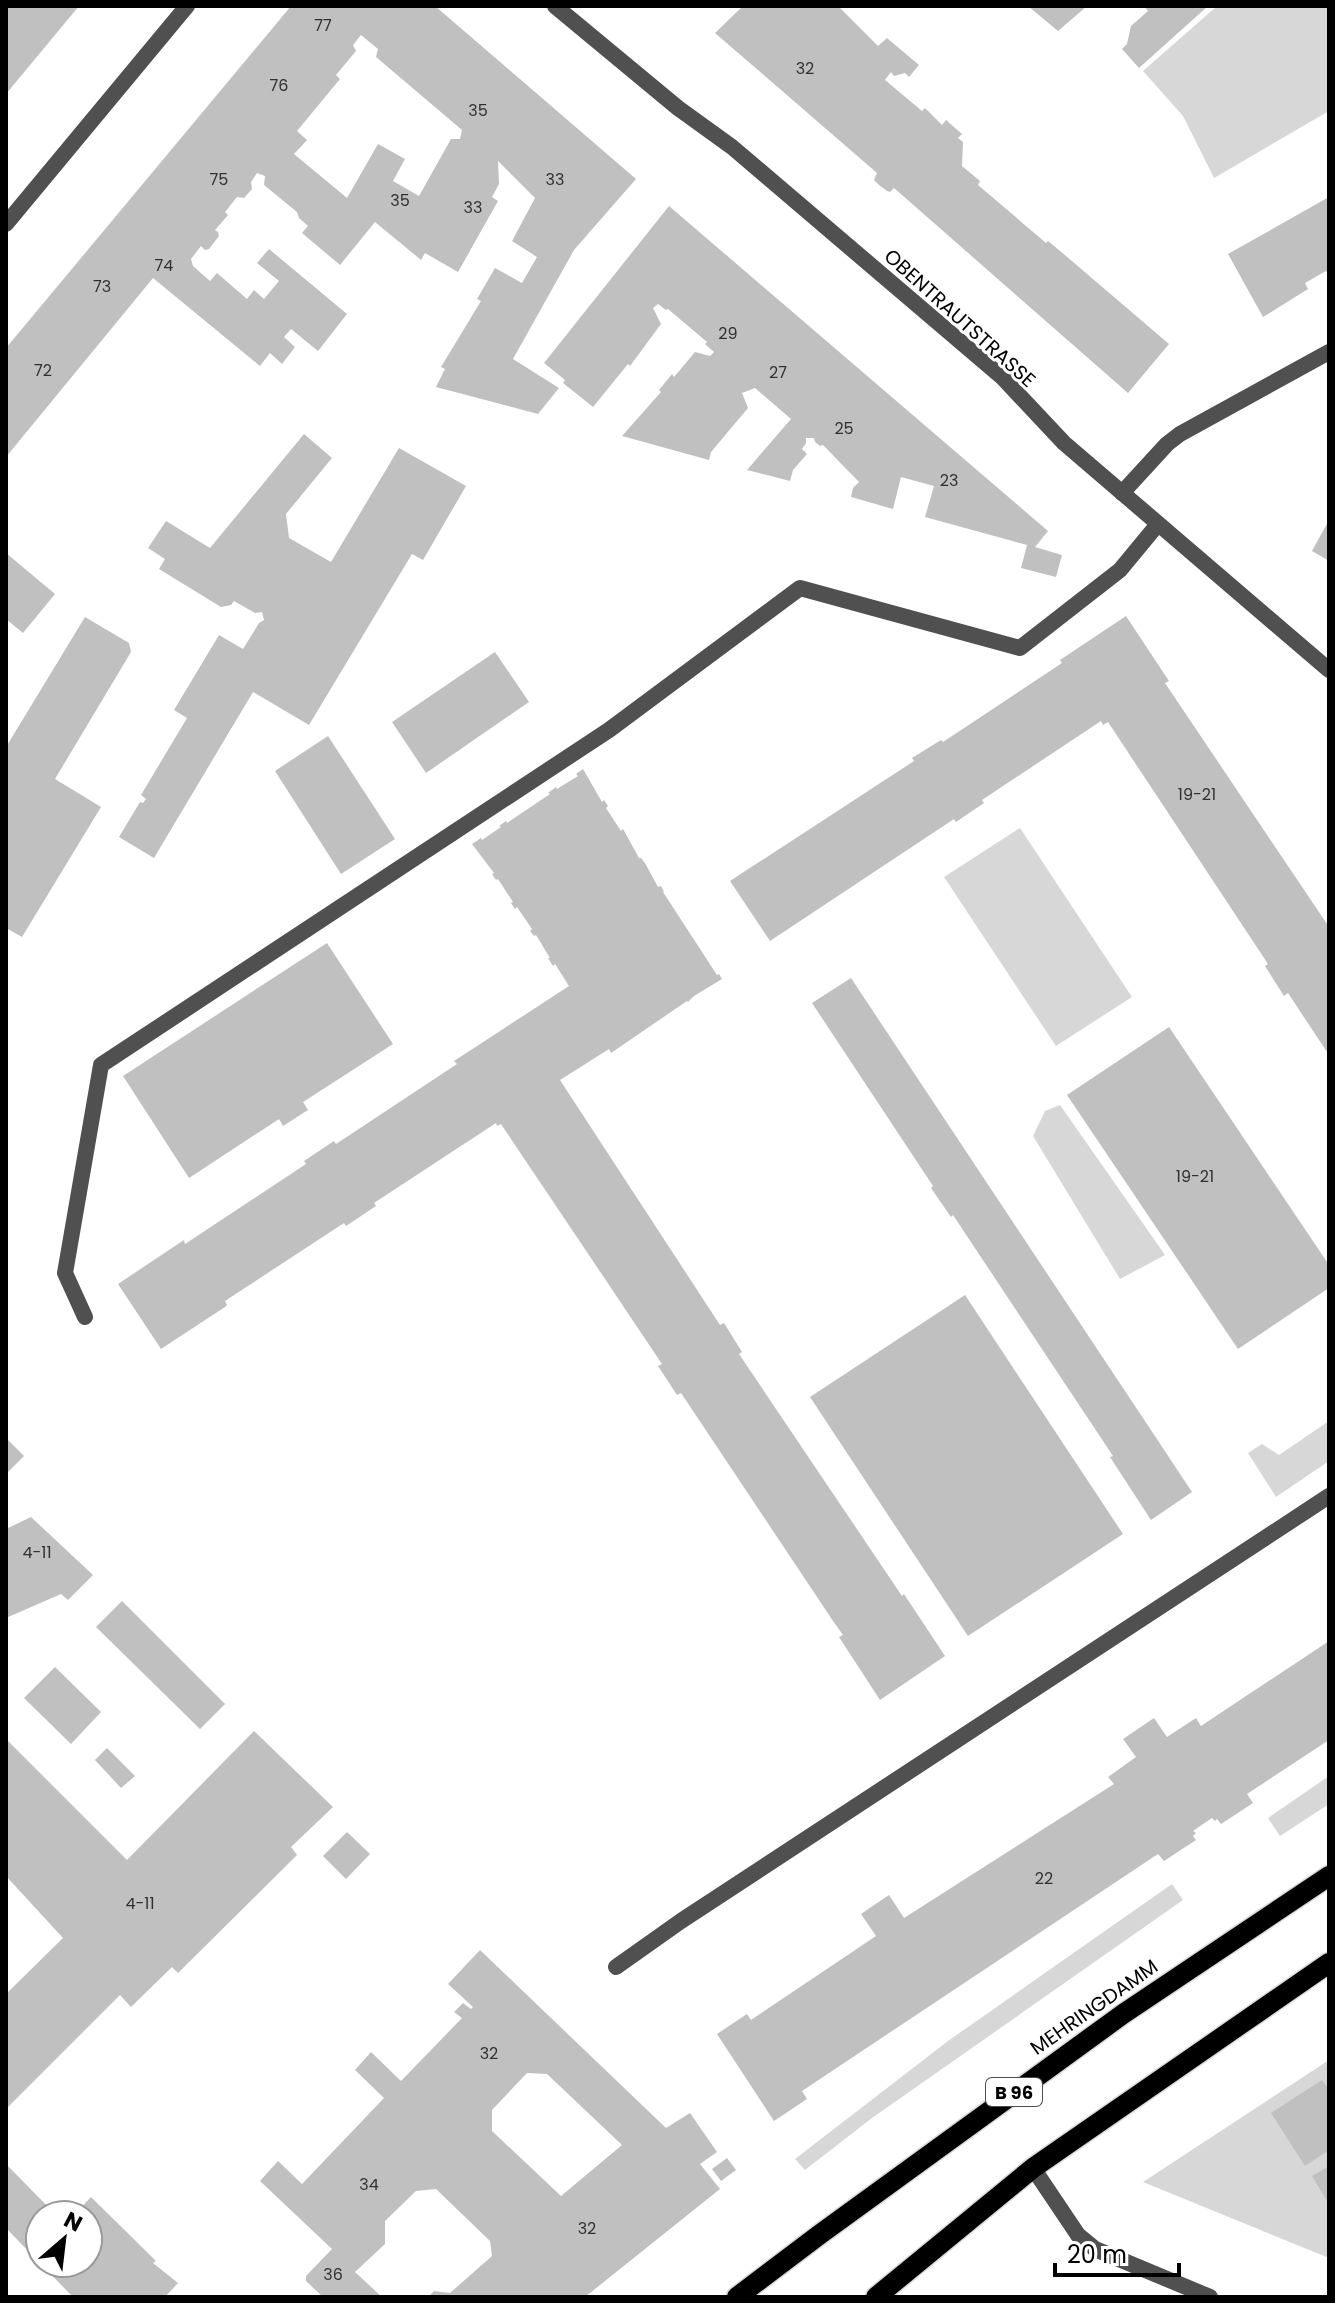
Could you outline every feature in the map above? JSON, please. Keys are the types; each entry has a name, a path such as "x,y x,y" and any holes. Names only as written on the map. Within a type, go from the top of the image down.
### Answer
{"main road":[{"name":"MEHRINGDAMM","path":"737,2297 831,2225 1123,2014 1329,1876"},
{"path":"876,2297 1033,2168 1329,1963"}],"street":[{"path":"6,224 187,6"},
{"name":"OBENTRAUTSTRASSE","path":"555,6 678,108 744,157 1003,378 1064,443 1329,670"},
{"path":"1122,493 1180,434 1329,352"},
{"path":"85,1317 65,1273 101,1065 609,730 800,588 1020,648 1120,570 1158,524"},
{"path":"616,1967 681,1921 1329,1496"},
{"path":"1033,2168 1078,2235 1095,2249 1210,2297"}],"shaded area":[{"path":"1217,6 1329,6 1329,111 1214,178 1183,116 1143,71"},
{"path":"1020,828 1132,997 1056,1046 944,877"},
{"path":"1060,1105 1165,1255 1120,1279 1033,1136 1045,1111"},
{"path":"1329,1421 1329,1461 1276,1497 1248,1453 1262,1444 1279,1455"},
{"path":"1329,1776 1329,1804 1280,1836 1268,1818"},
{"path":"1172,1884 1183,1900 872,2118 805,2170 795,2159 948,2041"},
{"path":"1329,2060 1329,2258 1143,2182"}],"building":[{"path":"6,6 79,6 6,94"},
{"path":"291,6 435,6 636,179 574,250 513,359 559,388 538,414 436,387 445,369 441,367 481,301 477,299 495,268 522,283 537,257 512,241 535,198 498,161 499,184 492,197 498,201 458,272 425,253 421,260 375,222 340,265 302,233 308,226 297,212 264,185 265,176 257,173 251,182 252,189 244,198 237,197 225,212 228,215 215,230 219,236 209,249 201,246 191,259 193,266 210,281 217,273 247,299 254,290 264,299 279,281 257,263 269,249 347,314 318,351 291,329 284,337 295,347 282,364 270,353 260,366 153,278 6,457 6,348","holes":["361,35 378,49 376,57 462,130 460,139 451,139 419,196 393,181 405,159 378,144 347,198 294,154 307,140 297,131 340,79 336,75 356,51 353,45"]},
{"path":"743,6 838,6 878,46 887,38 919,65 909,77 905,73 894,76 891,72 885,80 922,111 925,108 942,125 946,120 962,134 958,138 963,142 962,166 980,181 978,185 1169,344 1128,393 894,188 890,192 879,185 874,180 877,173 715,33"},
{"path":"1028,6 1087,6 1058,31"},
{"path":"1144,6 1208,6 1139,68 1122,49 1127,44 1131,26 1148,11"},
{"path":"1329,197 1329,276 1326,271 1305,283 1308,289 1263,317 1228,254"},
{"path":"669,206 1048,531 1035,547 1062,555 1056,577 1021,568 1027,545 925,517 934,486 901,477 893,509 851,497 853,488 859,482 814,438 806,438 802,449 807,454 793,470 790,481 747,470 791,419 755,388 742,393 748,408 711,452 709,460 622,436 661,392 659,390 672,374 674,377 695,352 710,356 714,352 705,344 707,342 658,304 653,308 661,324 630,366 628,364 593,407 563,383 565,380 544,363"},
{"path":"304,434 332,458 286,514 289,538 331,562 399,448 466,486 423,560 412,554 309,725 253,692 154,858 119,837 140,802 146,799 141,795 187,718 174,710 219,635 243,649 264,620 262,612 255,613 234,601 221,607 159,569 165,559 148,548 166,521 210,548"},
{"path":"1329,520 1329,561 1312,551"},
{"path":"6,553 55,594 23,633 6,619"},
{"path":"1126,616 1169,681 1165,683 1329,923 1329,1055 1288,993 1284,996 1265,966 1268,964 1108,722 1103,725 1101,721 982,800 984,803 956,822 954,819 770,941 730,881 914,761 912,758 941,740 943,742 1062,663 1060,660"},
{"path":"85,617 129,643 131,652 55,779 101,807 22,937 6,928 6,747"},
{"path":"495,652 529,702 426,773 392,722"},
{"path":"328,736 395,839 341,874 275,771"},
{"path":"583,769 658,887 661,886 722,979 611,1053 609,1049 560,1080 720,1325 724,1323 742,1352 739,1354 945,1656 880,1700 839,1637 843,1635 681,1393 677,1395 658,1366 662,1364 501,1124 497,1126 496,1123 374,1203 376,1206 346,1226 344,1223 225,1301 225,1307 161,1349 118,1284 184,1240 185,1244 306,1164 304,1161 334,1141 336,1144 457,1064 454,1061 569,986 472,844 550,794 556,787 578,776 576,774"},
{"path":"327,943 393,1044 303,1102 308,1110 283,1126 279,1119 189,1178 123,1076"},
{"path":"851,978 1192,1492 1151,1520 1110,1457 1113,1456 953,1215 951,1217 931,1188 933,1186 812,1003"},
{"path":"1169,1027 1329,1265 1329,1288 1238,1349 1067,1095"},
{"path":"965,1295 1123,1534 968,1636 810,1397"},
{"path":"6,1438 24,1456 6,1474"},
{"path":"31,1517 93,1575 68,1600 61,1594 6,1618 6,1529"},
{"path":"122,1601 225,1704 200,1729 96,1627"},
{"path":"1329,1641 1329,1740 1247,1794 1253,1803 1221,1824 1212,1818 1193,1831 1196,1840 1164,1861 1158,1854 802,2091 807,2099 774,2121 717,2034 747,2014 751,2020 876,1936 861,1914 889,1895 904,1918 1114,1784 1108,1777 1136,1757 1123,1739 1154,1718 1167,1737 1196,1718 1201,1726"},
{"path":"55,1667 101,1712 71,1744 24,1698"},
{"path":"254,1731 333,1807 291,1847 297,1855 178,1973 172,1967 131,2007 120,1995 6,2109 6,1994 63,1938 6,1876 6,1739 127,1860"},
{"path":"107,1748 135,1776 121,1788 95,1760"},
{"path":"347,1832 370,1854 346,1879 323,1856"},
{"path":"480,1950 666,2128 690,2113 717,2152 700,2164 720,2189 585,2297 428,2297 434,2291 450,2293 492,2256 490,2241 436,2189 416,2191 385,2221 385,2244 355,2272 382,2297 323,2297 306,2281 306,2276 332,2249 260,2181 278,2161 302,2184 384,2098 355,2070 371,2052 401,2081 462,2018 454,2012 463,2003 471,2009 473,2007 448,1984","holes":["527,2073 547,2074 622,2145 561,2196 492,2131 492,2110"]},
{"path":"1322,2080 1329,2090 1329,2150 1305,2166 1271,2113"},
{"path":"727,2158 736,2170 721,2181 712,2169"},
{"path":"6,2164 40,2199 24,2199 24,2247 6,2228"},
{"path":"1329,2166 1329,2204 1312,2176"},
{"path":"104,2210 156,2261 153,2263 178,2283 165,2297 73,2297 56,2279 104,2279"}]}
